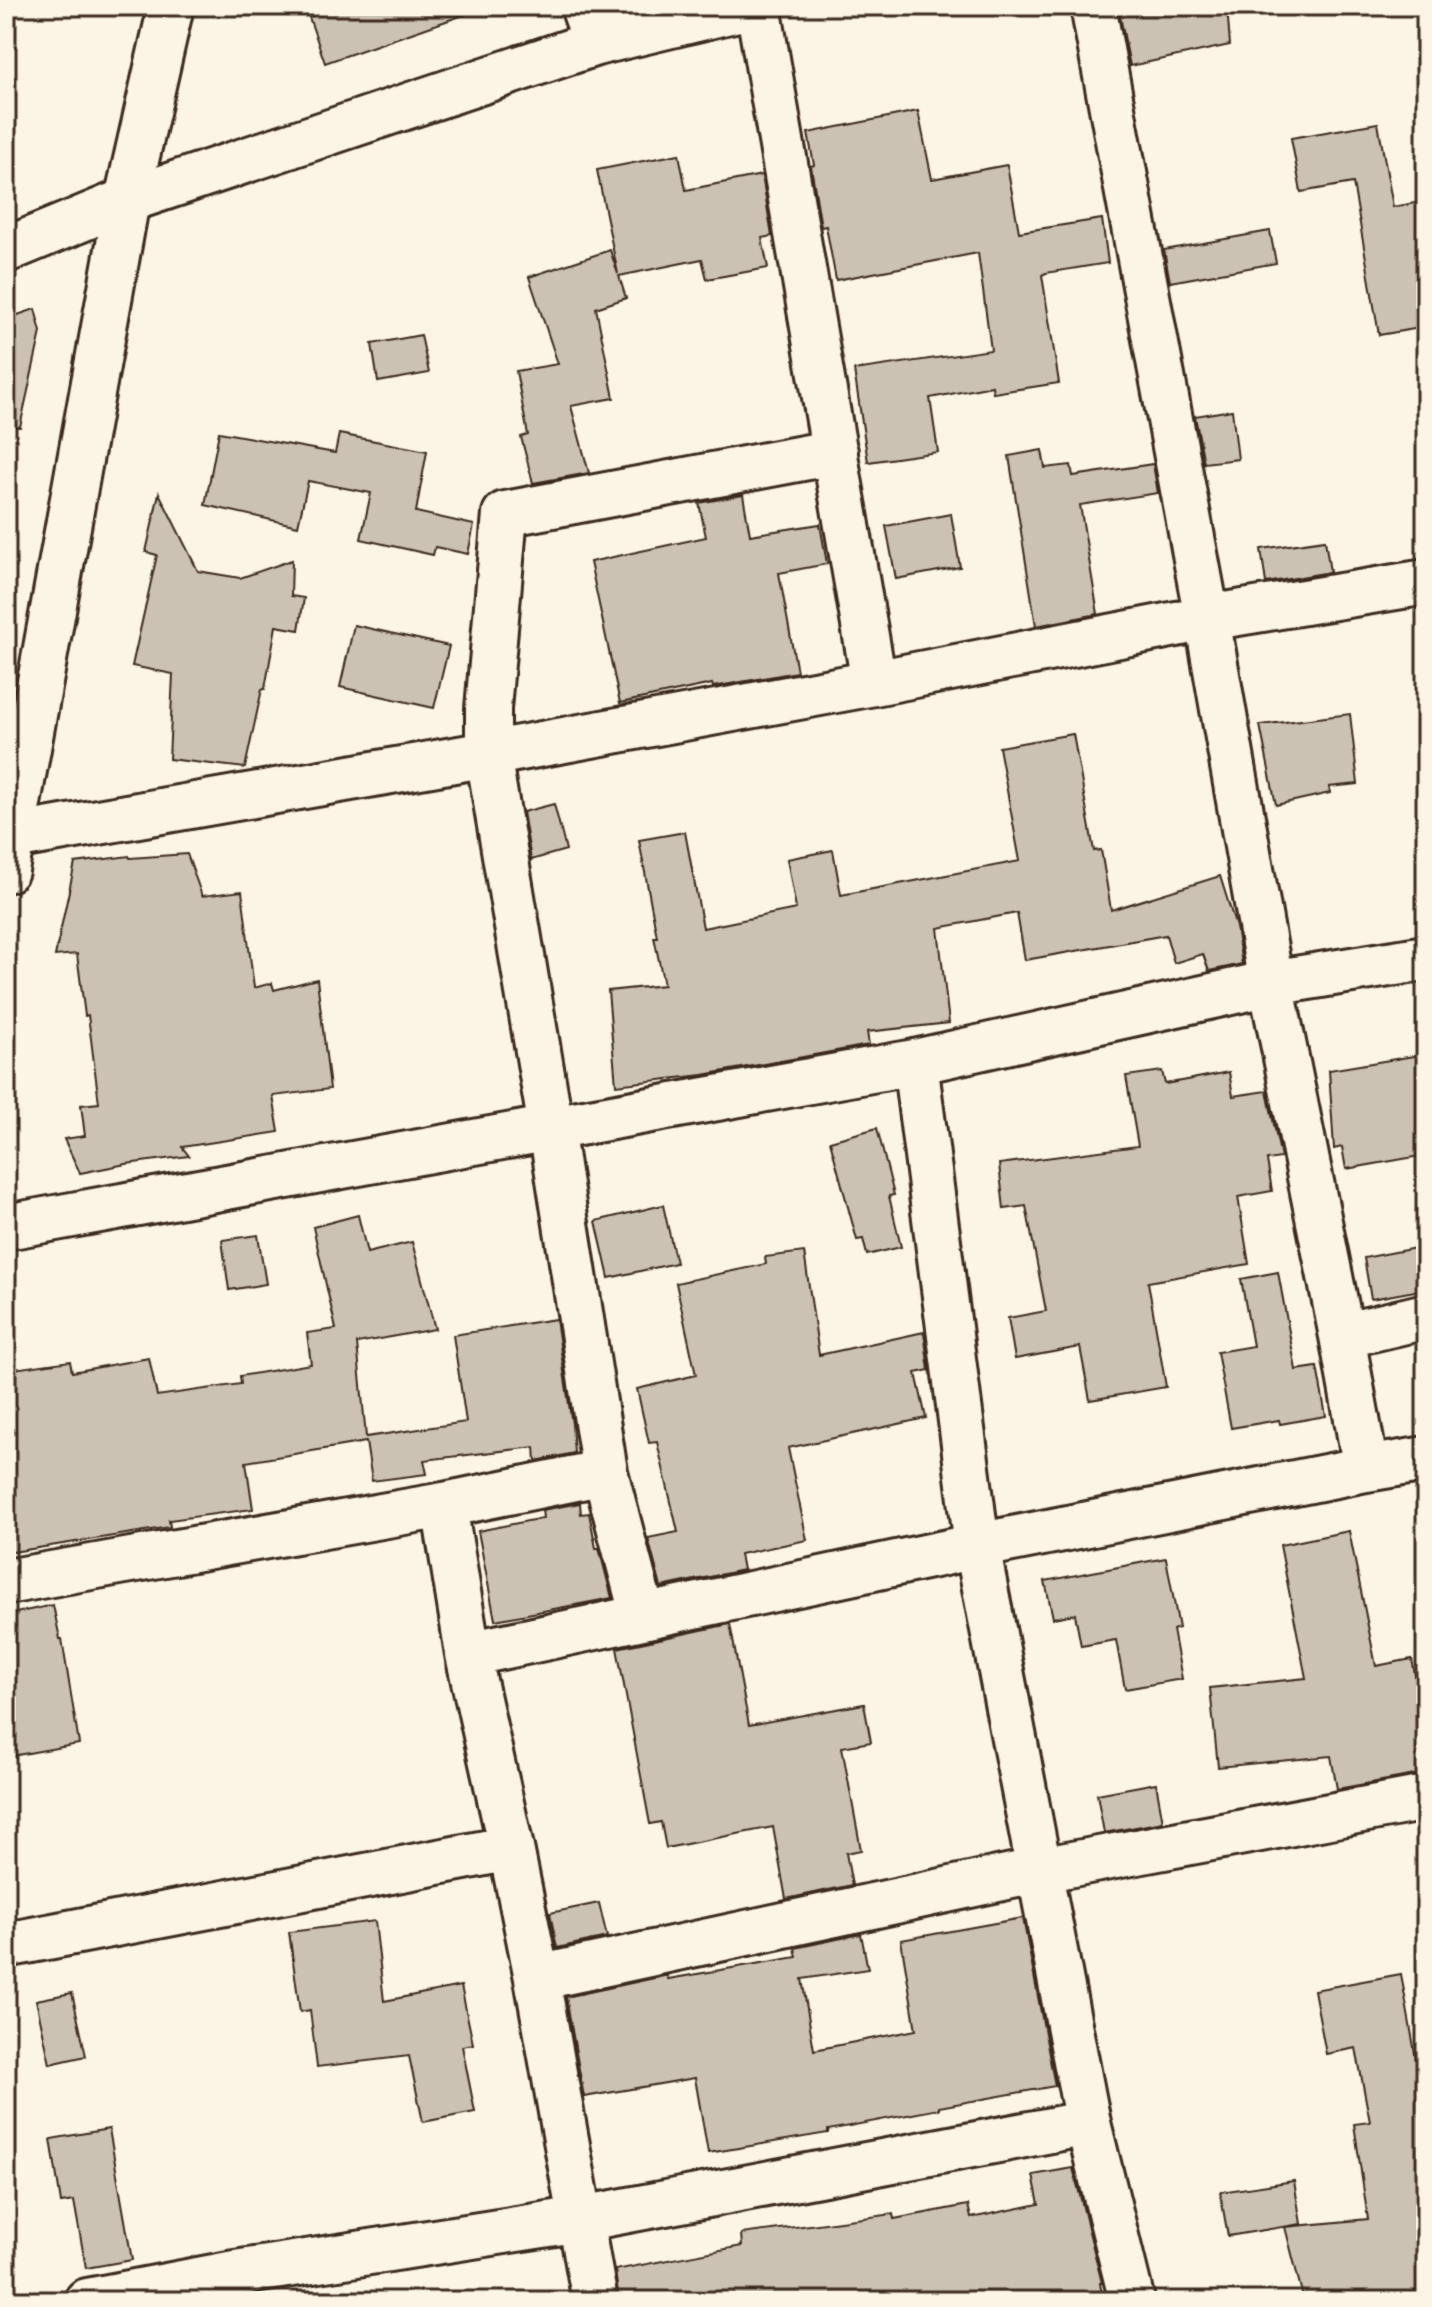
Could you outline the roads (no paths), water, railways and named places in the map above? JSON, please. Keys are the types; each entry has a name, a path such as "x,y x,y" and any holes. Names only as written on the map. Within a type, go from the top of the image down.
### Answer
{"street":[{"path":"171,6 127,200 9,854 488,754 1207,618 1426,582"},
{"path":"6,250 127,200 589,25 750,6"},
{"path":"758,6 874,683"},
{"path":"1093,6 1207,618 1271,983 1366,1469"},
{"path":"643,1617 605,1472 488,754 488,709 505,514 835,452"},
{"path":"6,1227 915,1062 1271,983 1426,958"},
{"path":"915,1062 977,1546 1088,2123 1132,2301"},
{"path":"1342,1336 1426,1316"},
{"path":"468,1654 977,1546 1426,1459"},
{"path":"6,1582 444,1505 605,1472"},
{"path":"444,1505 468,1654 537,1978 595,2301"},
{"path":"537,1978 1040,1870 1426,1798"},
{"path":"6,1945 511,1848"},
{"path":"87,2301 232,2288 1088,2123"}]}
